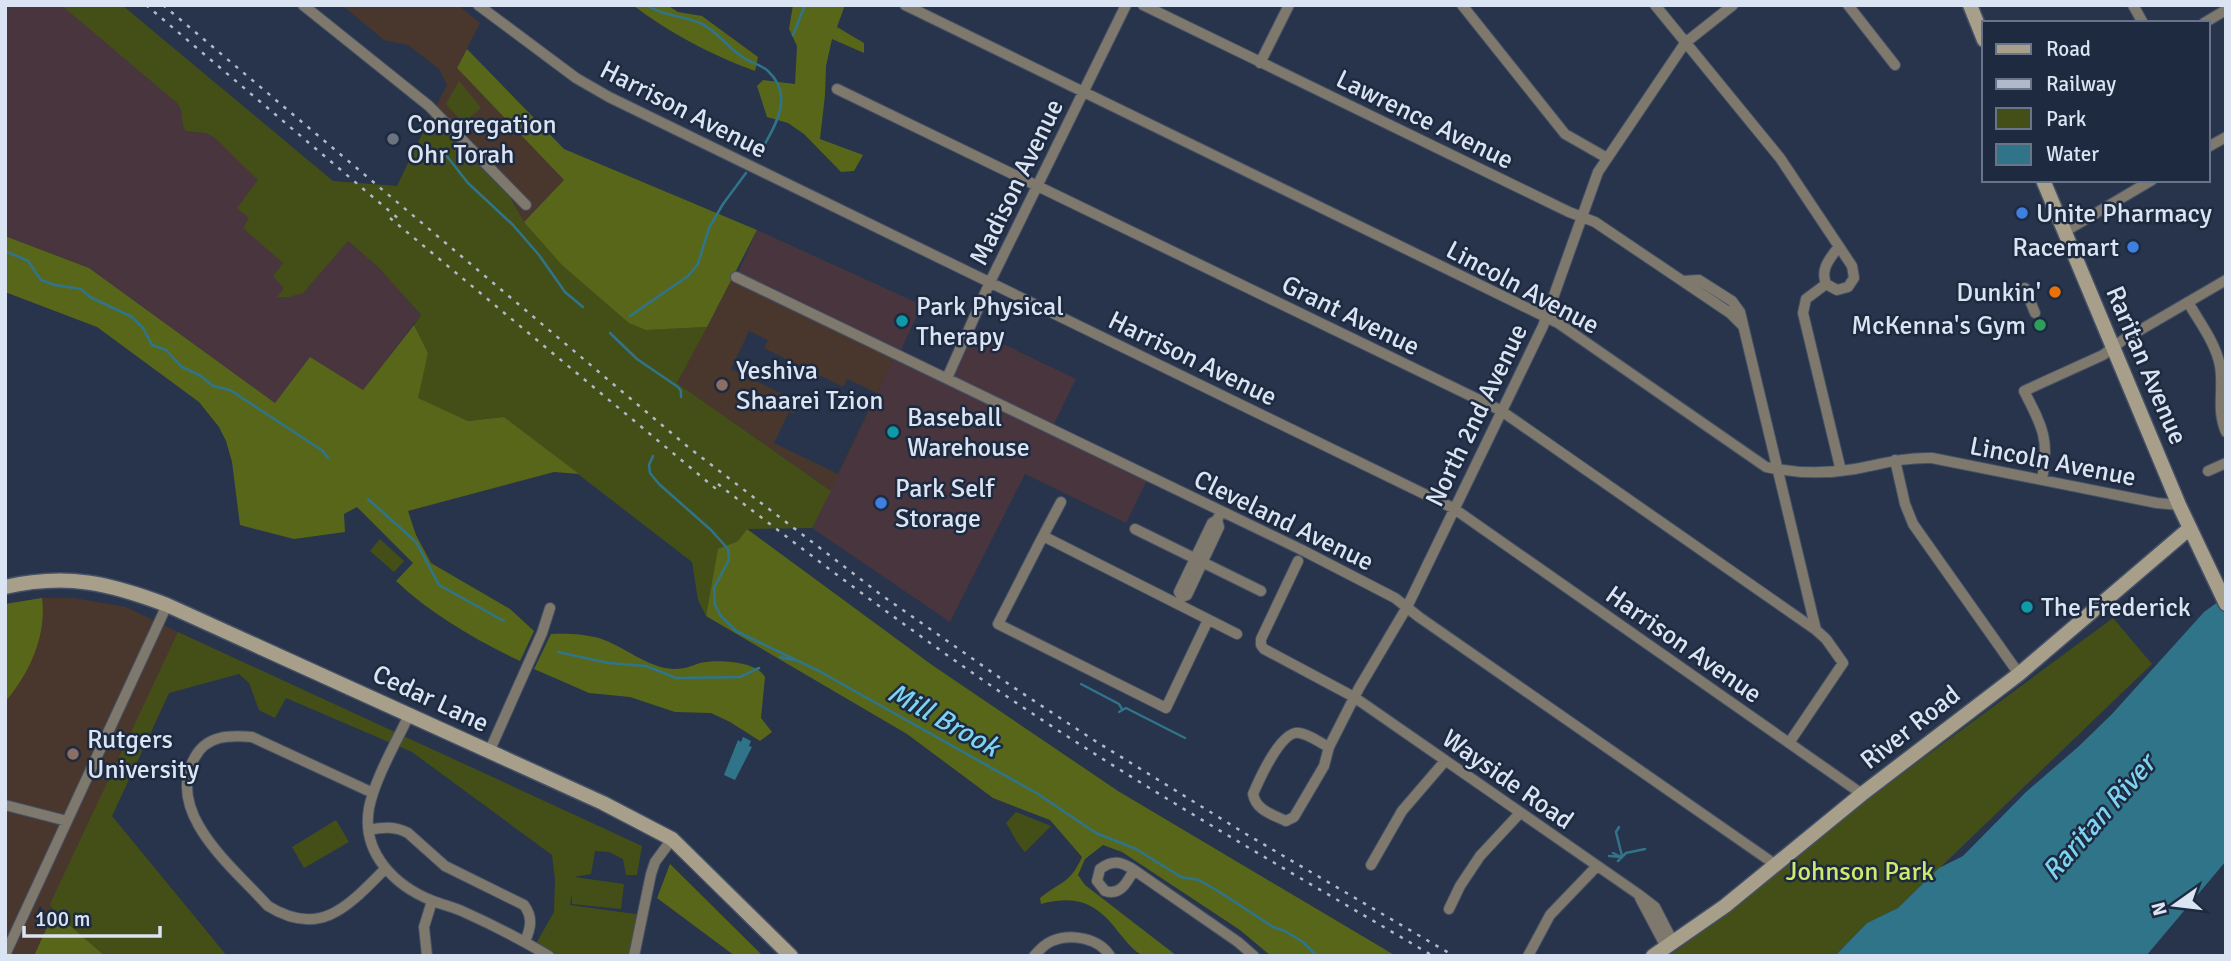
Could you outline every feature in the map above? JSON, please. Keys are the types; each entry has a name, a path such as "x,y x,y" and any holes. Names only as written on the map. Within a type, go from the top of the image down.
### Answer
{"street":[{"path":"303,5 429,106 526,205"},
{"name":"Harrison Avenue","path":"478,5 576,78 609,97 1453,508 1862,794"},
{"name":"Lincoln Avenue","path":"905,5 924,9 1083,93 1558,323 1766,467 1792,472 1841,471 1895,460 1932,458 2155,503 2179,505"},
{"name":"Madison Avenue","path":"947,378 990,282 1126,5"},
{"name":"Lawrence Avenue","path":"1143,5 1595,222 1682,281 1699,281 1732,301 1740,312 1749,346 1816,630 1843,663 1789,743"},
{"path":"1260,63 1289,5"},
{"path":"1462,5 1565,134 1606,158"},
{"path":"1655,5 1780,158 1852,266 1854,278 1848,287 1837,290 1826,284"},
{"name":"North 2nd Avenue","path":"1329,747 1294,732 1282,740 1253,794 1256,804 1286,821 1294,817 1324,766 1329,747 1354,697 1407,607 1546,317 1598,172 1685,43 1732,5"},
{"path":"1848,5 1895,65"},
{"path":"1970,5 1982,35"},
{"path":"2133,5 2142,21"},
{"path":"2207,21 2226,10"},
{"name":"Grant Avenue","path":"838,89 1500,410 1816,630"},
{"path":"2210,146 2226,137"},
{"name":"Raritan Avenue","path":"2044,182 2179,505 2226,604"},
{"path":"2064,232 2149,182"},
{"path":"1826,284 1824,269 1839,246"},
{"name":"Cleveland Avenue","path":"736,277 947,378 1219,516 1395,598 1776,865"},
{"path":"2042,479 2046,456 2045,440 2040,422 2024,391 2103,355 2226,280"},
{"path":"1826,284 1806,299 1802,313 1841,471"},
{"path":"2025,288 2035,313"},
{"path":"2188,302 2216,351 2226,395"},
{"path":"2222,383 2220,415 2226,432"},
{"path":"1895,460 1905,504 1913,524 2019,674"},
{"path":"2208,471 2226,463"},
{"path":"1061,502 998,624 1167,708 1208,620"},
{"path":"1181,600 1179,592 1199,560 1212,523 1219,516"},
{"name":"River Road","path":"1653,956 1725,906 1862,794 2019,674 2190,528"},
{"path":"1135,529 1261,590"},
{"path":"1043,536 1181,600 1208,620 1237,634"},
{"name":"Wayside Road","path":"1298,561 1261,639 1264,649 1354,697 1638,894 1655,907 1669,944"},
{"name":"Cedar Lane","path":"5,587 42,580 86,582 122,588 167,605 603,803 672,839 791,956"},
{"path":"6,950 167,605"},
{"path":"489,752 550,608"},
{"path":"409,715 373,793 369,830 375,853 385,869 398,882 432,901 460,910 550,956"},
{"path":"373,793 252,737 230,736 210,742 202,748 191,767 186,787 190,810 202,833 268,905 278,912 301,918 327,918 345,908 385,869"},
{"path":"1371,865 1402,811 1445,761"},
{"path":"5,805 67,821"},
{"path":"1449,909 1460,886 1480,856 1520,813"},
{"path":"369,830 385,827 401,829 445,866 524,905 530,917 525,942"},
{"path":"634,956 651,874 655,862 672,839"},
{"path":"1528,956 1550,915 1597,866"},
{"path":"1135,870 1254,956"},
{"path":"427,956 424,927 432,901"},
{"path":"1034,956 1047,943 1061,939 1097,942 1110,956"}],"shaded area":[{"path":"5,5 72,5 378,267 421,315 363,390 275,403 89,268 5,236"},
{"path":"342,5 458,5 480,23 457,68 564,180 524,222 510,197 431,116 447,85 439,69 408,45 384,40"},
{"path":"757,230 922,305 901,350 947,372 970,328 1076,379 1053,426 1148,478 1126,523 1025,474 950,622 812,528 896,354 736,277"},
{"name":"Yeshiva Shaarei Tzion","path":"734,275 896,354 831,491 677,383","holes":["749,331 768,340 764,348 843,387 847,379 877,393 838,474 774,443 789,412 794,414 799,402 731,369"]},
{"name":"Rutgers University","path":"42,598 74,598 126,607 178,632 169,693 112,816 227,956 5,956 5,604"}],"green space":[{"path":"61,5 122,5 333,181 397,186 431,116 510,197 524,222 646,330 707,327 677,383 831,491 812,528 747,529 738,541 719,549 706,616 698,600 692,562 504,417 468,421 417,398 428,353 414,325 421,315 378,267 348,241 303,293 277,297 284,288 273,276 283,263 243,228 249,218 237,208 258,180 215,138 206,133 186,131 181,110 176,102"},
{"path":"633,5 667,5 678,12 702,16 758,57 755,71 691,42"},
{"path":"793,5 845,5 837,27 864,43 864,53 832,39 826,66 820,139 863,155 854,171 841,172 804,134 788,123 767,117 757,86 763,80 795,84 797,46 789,29"},
{"path":"467,49 564,149 757,230 707,327 646,330 629,323 562,265 524,222 564,180 457,68"},
{"path":"459,81 481,108 463,123 446,104"},
{"path":"5,236 89,268 275,403 310,357 363,390 414,325 428,353 418,398 468,421 504,417 579,474 554,472 408,511 416,535 431,563 510,609 534,631 520,661 455,626 424,605 396,581 413,563 357,507 344,514 345,532 294,539 240,525 232,462 226,441 219,427 199,402 97,327 5,292"},
{"path":"747,529 932,665 1118,791 1396,956 1271,956 1240,930 1122,852 1103,845 1085,859 1078,875 1085,885 1177,956 1152,957 1140,954 1104,915 1086,904 1066,900 1041,904 1040,898 1069,878 1082,857 1050,820 993,798 907,734 706,616 718,549 738,541"},
{"path":"380,539 404,561 394,572 370,551"},
{"path":"42,598 39,640 29,667 5,702 5,604"},
{"name":"Johnson Park","path":"2113,618 2152,664 1898,908 1867,923 1835,956 1669,956 1860,805"},
{"path":"178,632 642,846 637,875 626,875 623,859 609,852 595,851 591,874 574,877 624,884 621,909 572,904 572,894 570,905 642,915 634,956 549,956 534,947 554,912 555,879 552,855 412,752 286,698 275,718 259,710 249,683 239,674 169,693 112,816 227,956 105,956 54,912 50,904"},
{"path":"551,634 599,638 664,668 674,669 716,661 745,664 765,677 761,718 772,732 760,741 711,713 675,712 630,697 589,693 534,669"},
{"path":"1016,812 1051,826 1025,852 1006,823"},
{"path":"336,820 349,842 304,868 292,847"},
{"path":"670,864 763,956 735,956 657,898"},
{"path":"54,912 105,956 34,956"}],"water":[{"name":"Raritan River","path":"2226,596 2226,861 2146,956 1835,956 1867,923 1898,908 1939,868 1963,856 2026,792 2112,714 2204,612"},
{"path":"743,737 751,741 749,746 752,747 735,780 724,775 738,740 741,742"}],"waterway":[{"name":"Mill Brook","path":"646,5 707,27 747,60 766,69 776,81 781,92 779,114 757,158"},
{"path":"793,35 805,5"},
{"path":"442,150 468,183 513,225 539,255 565,292 583,307"},
{"name":"Mill Brook","path":"630,316 688,276 698,264 709,228 746,173"},
{"path":"5,251 28,261 41,280 81,289 90,297 132,317 143,328 152,345 166,350 182,367 201,376 213,386 230,390 323,451 328,458"},
{"name":"Mill Brook","path":"610,333 637,359 678,387 681,397"},
{"name":"Mill Brook","path":"653,456 649,465 650,473 728,549 729,560 714,588 715,605 721,616 736,631 819,671 1038,794 1096,833 1136,849 1181,877 1199,880 1273,927 1303,942 1317,956"},
{"path":"368,499 416,542 439,585 504,621"},
{"path":"558,652 608,663 646,666 676,678 740,677 759,668"},
{"name":"Mill Brook","path":"780,657 794,660"},
{"path":"1081,684 1119,704 1122,709"},
{"path":"1119,712 1126,708 1185,738"},
{"path":"1619,827 1616,832 1622,856"},
{"path":"1618,861 1626,853 1645,849"},
{"path":"1613,853 1621,857"},
{"path":"1609,856 1621,857"}],"railway":[{"path":"146,5 400,220"},
{"path":"163,5 688,447 880,594 1092,739 1246,834 1454,956"},
{"path":"390,218 721,493"},
{"path":"718,484 955,661 1044,721 1209,824 1433,956"}],"place":[{"name":"Congregation Ohr Torah","path":"393,139"},
{"name":"Unite Pharmacy","path":"2022,213"},
{"name":"Racemart","path":"2133,247"},
{"name":"Dunkin'","path":"2055,292"},
{"name":"Park Physical Therapy","path":"902,321"},
{"name":"McKenna's Gym","path":"2040,325"},
{"name":"Yeshiva Shaarei Tzion","path":"722,385"},
{"name":"Baseball Warehouse","path":"893,432"},
{"name":"Park Self Storage","path":"881,503"},
{"name":"The Frederick","path":"2027,607"},
{"name":"Rutgers University","path":"73,754"}]}
